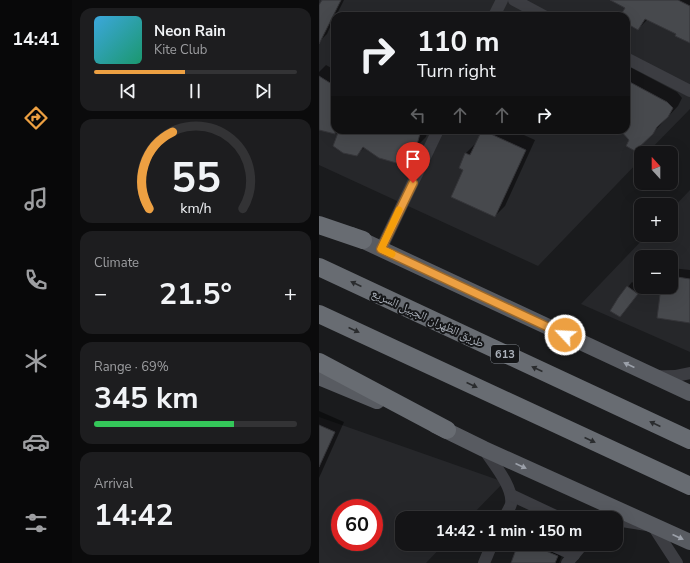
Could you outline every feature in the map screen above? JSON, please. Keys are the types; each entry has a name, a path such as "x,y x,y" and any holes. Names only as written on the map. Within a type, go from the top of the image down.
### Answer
{"highway":[{"path":"319,225 363,240"},
{"name":"طريق الظهران الجبيل السريع","path":"319,267 690,440"},
{"path":"319,314 690,486"},
{"path":"319,362 447,430"}],"main road":[{"path":"319,220 690,393"},
{"path":"319,377 447,430 483,449 690,542"}],"street":[{"path":"496,12 502,0"},
{"path":"514,0 537,12"},
{"path":"630,60 690,92"},
{"path":"381,249 436,134"},
{"path":"649,375 666,377 690,373"},
{"path":"483,449 508,486 511,495 511,504 508,511"},
{"path":"511,495 545,511"},
{"path":"623,521 653,526 677,563"},
{"path":"484,563 489,551"},
{"path":"559,551 571,559 577,551"}],"shaded area":[{"path":"319,0 690,0 690,109 654,146 634,146 634,166 538,266 319,165"},
{"path":"690,190 690,352 581,304 640,242 678,242 678,203"},
{"path":"319,417 504,482 476,511 395,511 395,551 437,551 426,563 319,563"}],"building":[{"path":"322,0 341,0 335,12 331,12 331,20 319,44 319,5"},
{"path":"610,0 678,0 690,6 690,43 675,36 676,34 645,19 638,30 630,25 630,12 622,12 625,8"},
{"path":"319,76 331,84 331,133 319,130"},
{"path":"630,82 667,102 673,108 668,117 640,146 634,146 634,150 626,146 629,140 624,134 630,134"},
{"path":"338,134 420,134 416,148 410,146 400,164 379,158 363,147 357,156 343,153 333,146"},
{"path":"480,134 491,134 526,150 495,217 451,197 463,170 459,168 465,153 470,155"},
{"path":"678,277 690,279 690,323 657,318 660,294 678,294"},
{"path":"627,286 634,291 634,294 638,294 620,317 610,311"},
{"path":"319,425 335,432 319,467"},
{"path":"515,551 546,551 558,556 555,563 511,563"}],"slow traffic":[{"path":"392,254 381,249 399,210"}],"route":[{"path":"413,183 381,249 565,335"}]}
